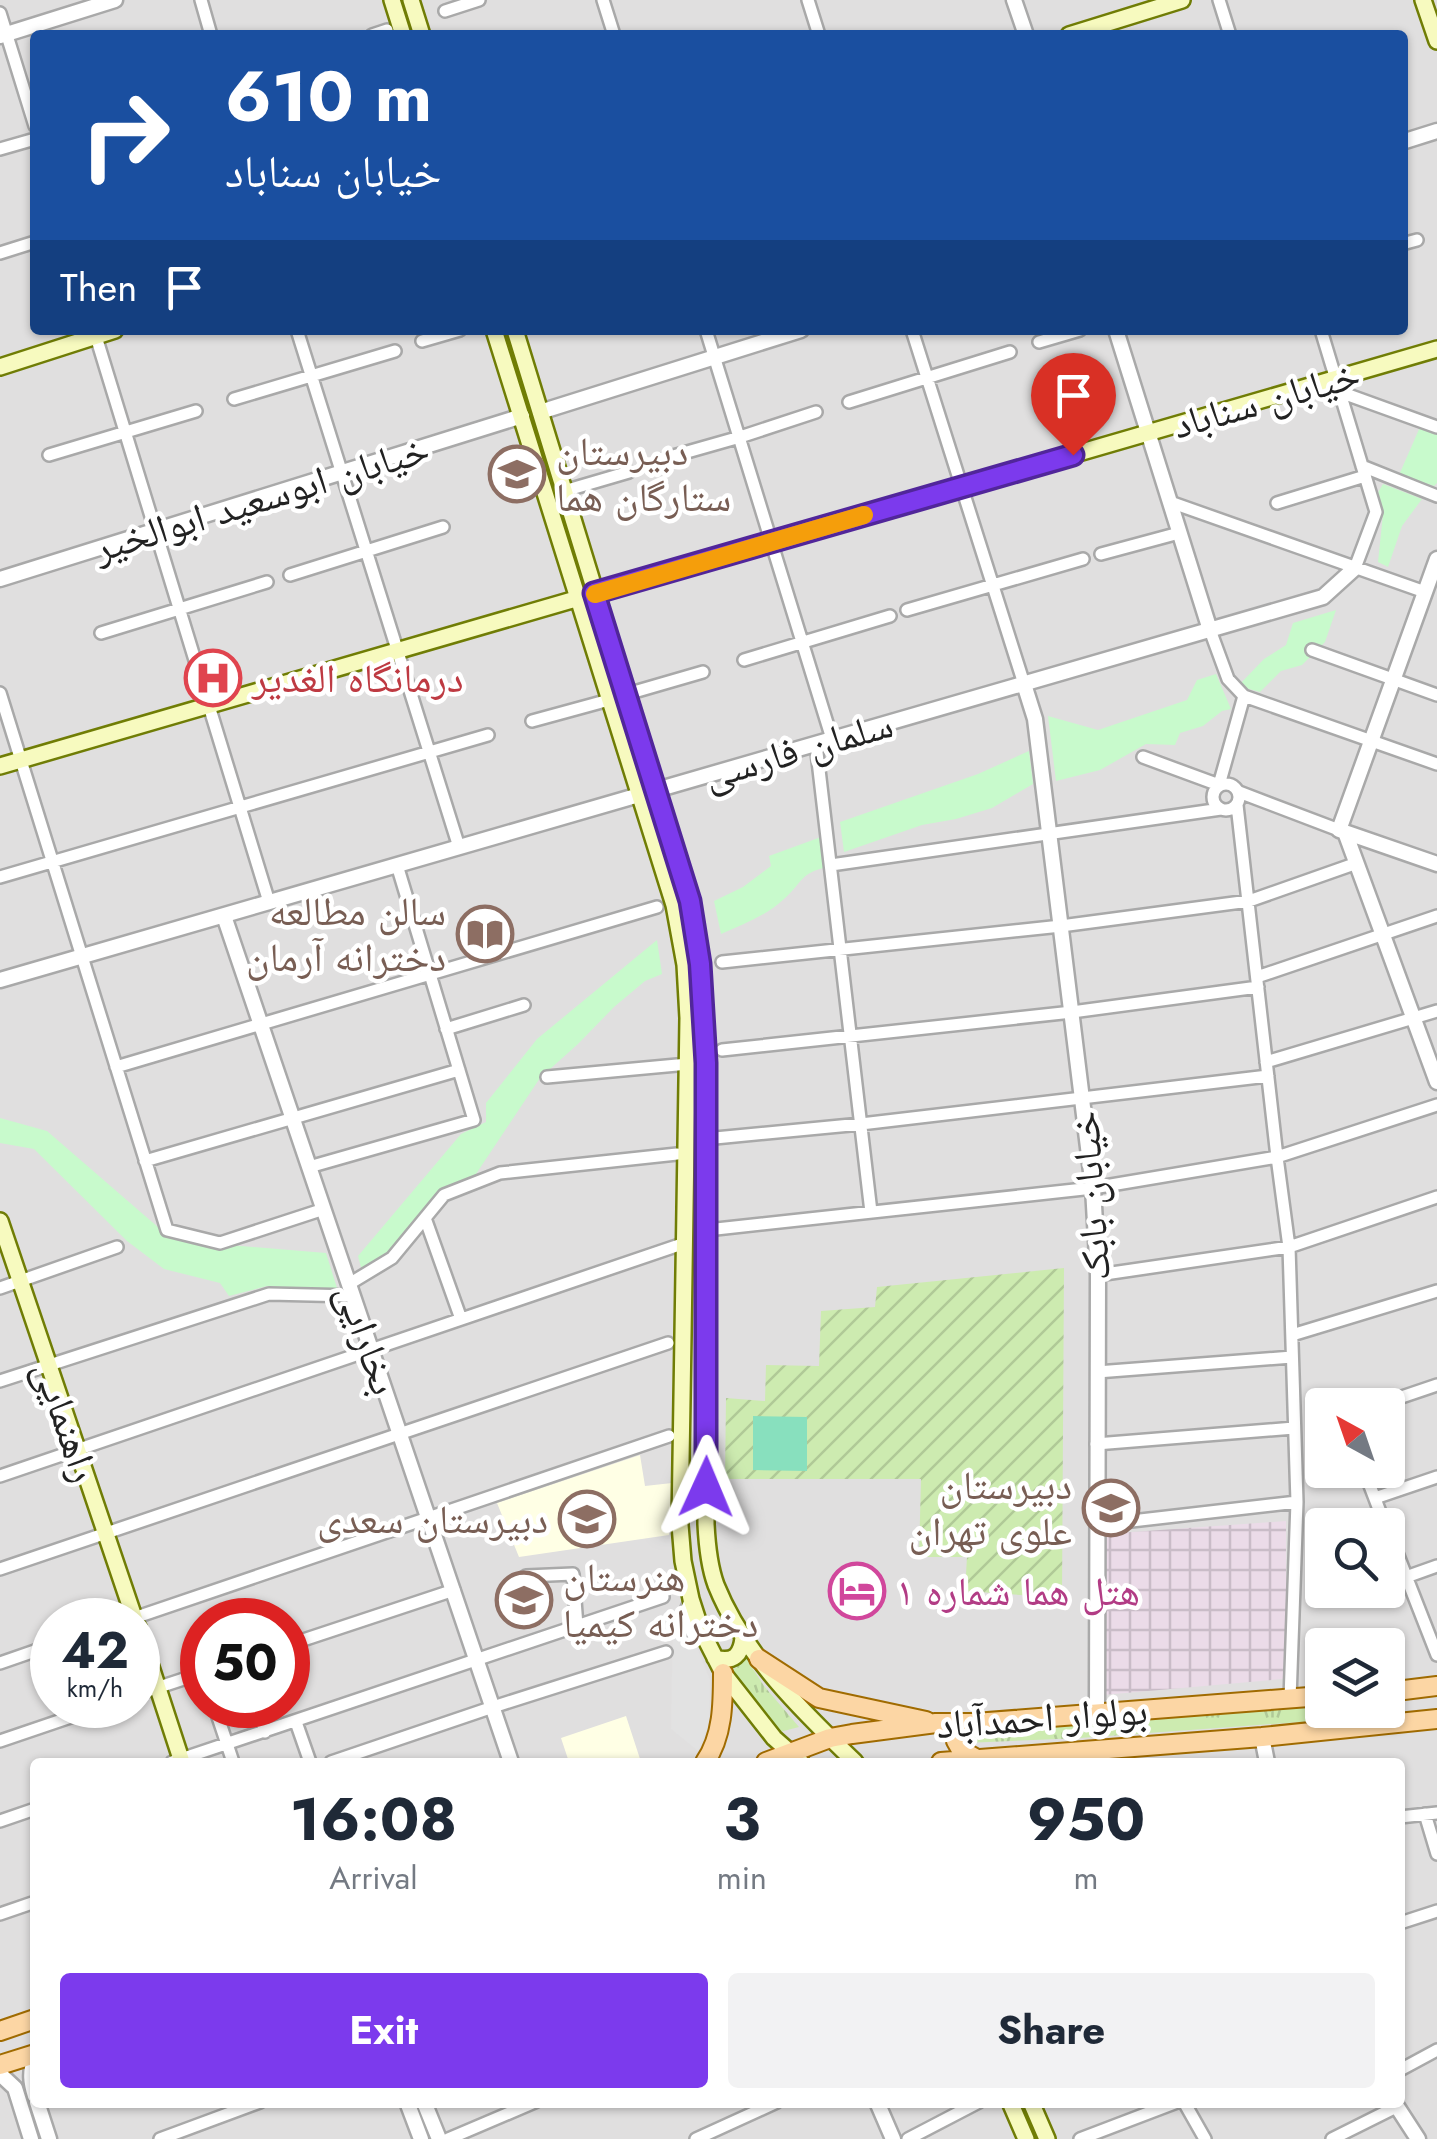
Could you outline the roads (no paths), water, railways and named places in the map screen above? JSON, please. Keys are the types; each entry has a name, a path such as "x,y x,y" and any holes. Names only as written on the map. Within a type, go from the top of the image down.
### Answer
{"main road":[{"path":"392,0 395,30"},
{"path":"411,0 420,30"},
{"path":"1085,30 1182,0"},
{"path":"1423,0 1437,42"},
{"path":"0,367 89,335"},
{"path":"496,335 609,700 690,901 706,1034 708,1556 716,1585 743,1638 851,1758"},
{"path":"517,335 627,694 684,966 688,1064 680,1525 683,1561 701,1630 719,1665 774,1738 796,1758"},
{"name":"خیابان سناباد","path":"0,766 1148,433 1338,386 1437,349"},
{"name":"راهنمایی","path":"0,1222 127,1598"},
{"path":"719,1665 738,1655 743,1638"},
{"path":"759,1659 819,1698 936,1724"},
{"path":"709,1758 723,1704 719,1665"},
{"path":"1405,1690 1437,1686"},
{"path":"1411,1688 1407,1713 1416,1722"},
{"name":"راهنمایی","path":"160,1697 178,1758"},
{"name":"بولوار احمدآباد","path":"796,1758 830,1738 936,1724 1305,1698"},
{"name":"بولوار احمدآباد","path":"1405,1723 1437,1719"},
{"path":"974,1724 960,1731 956,1741 961,1750 975,1758"},
{"name":"بولوار احمدآباد","path":"990,1758 1362,1728"},
{"path":"0,2030 30,2020"},
{"path":"0,2066 30,2057"},
{"path":"1013,2108 1026,2139"},
{"path":"1034,2108 1047,2139"}],"street":[{"path":"3,34 115,0"},
{"path":"201,0 210,30"},
{"path":"445,10 479,0"},
{"path":"603,0 612,30"},
{"path":"808,0 817,30"},
{"path":"1014,0 1024,30"},
{"path":"1219,0 1228,30"},
{"path":"0,12 3,34 30,112"},
{"path":"1408,140 1437,131"},
{"path":"0,149 30,140"},
{"path":"1408,242 1417,240"},
{"path":"0,253 30,244"},
{"path":"96,335 269,902"},
{"path":"299,335 459,848"},
{"path":"422,340 441,335"},
{"path":"707,335 832,739"},
{"path":"540,412 785,335"},
{"path":"914,335 1024,684"},
{"path":"1038,342 1062,335"},
{"path":"1118,335 1228,679 1244,696 1437,764"},
{"path":"1323,335 1376,512 1355,568"},
{"path":"234,399 395,351"},
{"path":"850,402 1010,352"},
{"path":"1338,386 1437,427"},
{"path":"49,455 196,412"},
{"path":"666,458 816,412"},
{"name":"خیابان ابوسعید ابوالخیر","path":"0,579 522,416"},
{"path":"1277,503 1363,471 1437,496"},
{"path":"564,491 629,472"},
{"path":"1170,502 1431,594"},
{"path":"290,575 442,527"},
{"path":"1101,554 1179,532"},
{"path":"907,610 1084,560"},
{"path":"1437,560 1431,594 1393,680 1342,831 1437,1082"},
{"name":"سلمان فارسی","path":"0,980 1323,597 1355,568"},
{"path":"101,634 267,582"},
{"path":"744,660 890,616"},
{"path":"1312,650 1437,695"},
{"path":"627,694 703,672"},
{"name":"خیابان بابک","path":"1024,684 1034,719 1093,1188 1098,1276 1096,1712"},
{"path":"0,693 167,1230 220,1243 324,1209"},
{"path":"1221,809 1213,795 1220,785 1244,696"},
{"path":"532,721 609,700"},
{"path":"0,877 488,734"},
{"path":"816,744 871,1212"},
{"path":"1143,758 1220,785 1231,784 1238,798 1289,1246 1298,1502 1290,1699"},
{"path":"830,865 1230,810 1238,798"},
{"path":"1238,798 1437,864"},
{"path":"722,962 1249,902 1356,863"},
{"path":"309,1167 474,1120 397,865"},
{"path":"116,1067 658,907"},
{"name":"بخارایی","path":"224,916 510,1758"},
{"path":"722,1050 1072,1012 1258,982 1437,916"},
{"path":"446,1029 524,1005"},
{"path":"1266,1062 1437,1011"},
{"path":"547,1077 688,1064"},
{"path":"145,1161 459,1070"},
{"path":"715,1138 1268,1076"},
{"path":"707,1230 1093,1188 1277,1158 1437,1105"},
{"path":"0,1381 268,1294 351,1290 392,1258 444,1196 500,1173 677,1154"},
{"path":"1098,1276 1289,1246 1437,1197"},
{"path":"425,1218 461,1319"},
{"path":"0,1476 685,1243"},
{"path":"0,1288 116,1246"},
{"path":"1292,1336 1437,1291"},
{"path":"0,1570 668,1343"},
{"path":"1097,1372 1292,1357"},
{"path":"1405,1396 1435,1386"},
{"path":"1096,1444 1294,1428"},
{"path":"160,1612 669,1436"},
{"path":"1375,1498 1437,1478"},
{"path":"1371,1488 1379,1508"},
{"path":"1096,1525 1298,1502"},
{"path":"1437,1566 1406,1576 1437,1655"},
{"path":"526,1576 573,1574 577,1626"},
{"path":"310,1638 454,1590"},
{"path":"310,1717 662,1597"},
{"path":"344,1758 666,1652"},
{"path":"0,1663 30,1653"},
{"path":"0,1741 38,1728"},
{"path":"222,1728 232,1758"},
{"path":"264,1728 265,1732"},
{"path":"187,1758 277,1728"},
{"path":"298,1728 309,1758"},
{"path":"1262,1737 1266,1758"},
{"path":"0,1822 30,1812"},
{"path":"1428,1814 1437,1854"},
{"path":"0,1914 30,1904"},
{"path":"1405,1921 1437,1911"},
{"path":"1405,2067 1437,2050"},
{"path":"0,2074 14,2088 31,2139"},
{"path":"14,2088 23,2080 30,2089"},
{"path":"39,2108 49,2139"},
{"path":"160,2139 245,2108"},
{"path":"409,2108 421,2139"},
{"path":"426,2108 439,2139"},
{"path":"448,2139 521,2108"},
{"path":"696,2139 764,2108"},
{"path":"880,2108 893,2139"},
{"path":"908,2139 967,2108"},
{"path":"1080,2139 1164,2108"},
{"path":"1184,2108 1205,2139"},
{"path":"1332,2139 1389,2108"},
{"path":"1397,2108 1418,2139"}],"place":[{"name":"دبیرستان ستارگان هما","path":"517,474"},
{"name":"درمانگاه الغدیر","path":"213,678"},
{"name":"سالن مطالعه دخترانه آرمان","path":"485,934"},
{"name":"دبیرستان علوی تهران","path":"1111,1508"},
{"name":"دبیرستان سعدی","path":"587,1519"},
{"name":"هتل هما شماره ۱","path":"857,1591"},
{"name":"هنرستان دخترانه کیمیا","path":"524,1600"}]}
